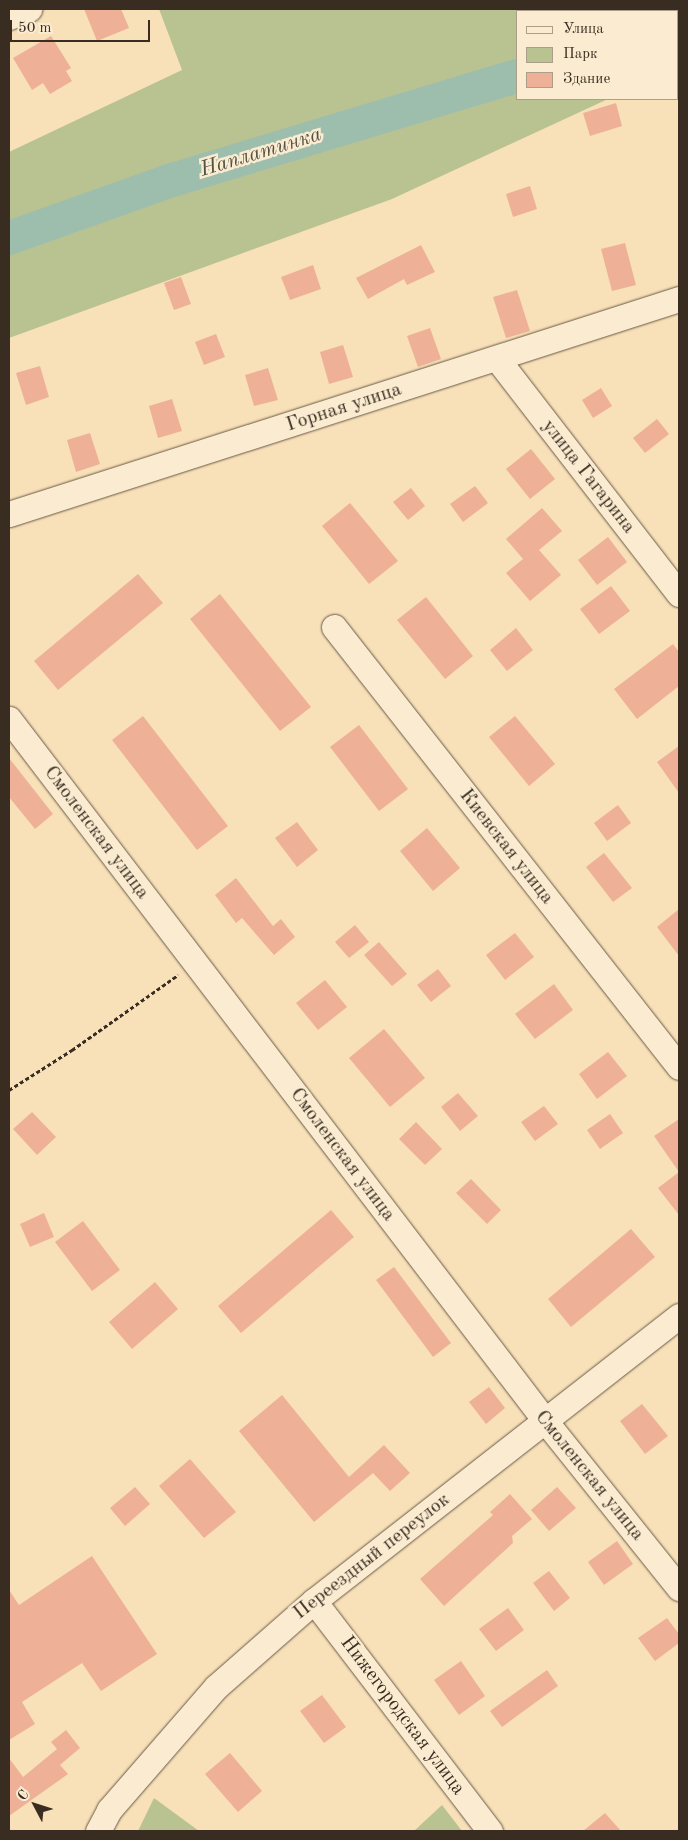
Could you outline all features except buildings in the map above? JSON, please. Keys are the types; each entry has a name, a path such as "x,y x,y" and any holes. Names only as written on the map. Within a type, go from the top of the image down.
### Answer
{"street":[{"path":"9,17 29,9"},
{"name":"Горная улица","path":"9,514 498,360 679,299"},
{"name":"улица Гагарина","path":"498,360 679,594"},
{"name":"Киевская улица","path":"334,627 679,1067"},
{"name":"Смоленская улица","path":"9,719 546,1422 679,1588"},
{"name":"Переездный переулок","path":"98,1831 109,1810 216,1687 314,1601 546,1422 679,1316"},
{"name":"Нижегородская улица","path":"314,1601 490,1831"}],"path":[{"path":"9,1090 72,1050 195,963"}],"green space":[{"path":"159,9 656,9 516,10 516,100 606,100 392,199 9,338 9,152 182,70"},
{"path":"154,1798 199,1831 138,1831"},
{"path":"442,1805 462,1831 414,1831"}],"waterway":[{"name":"Наплатинка","path":"9,238 169,181 516,76"}]}
